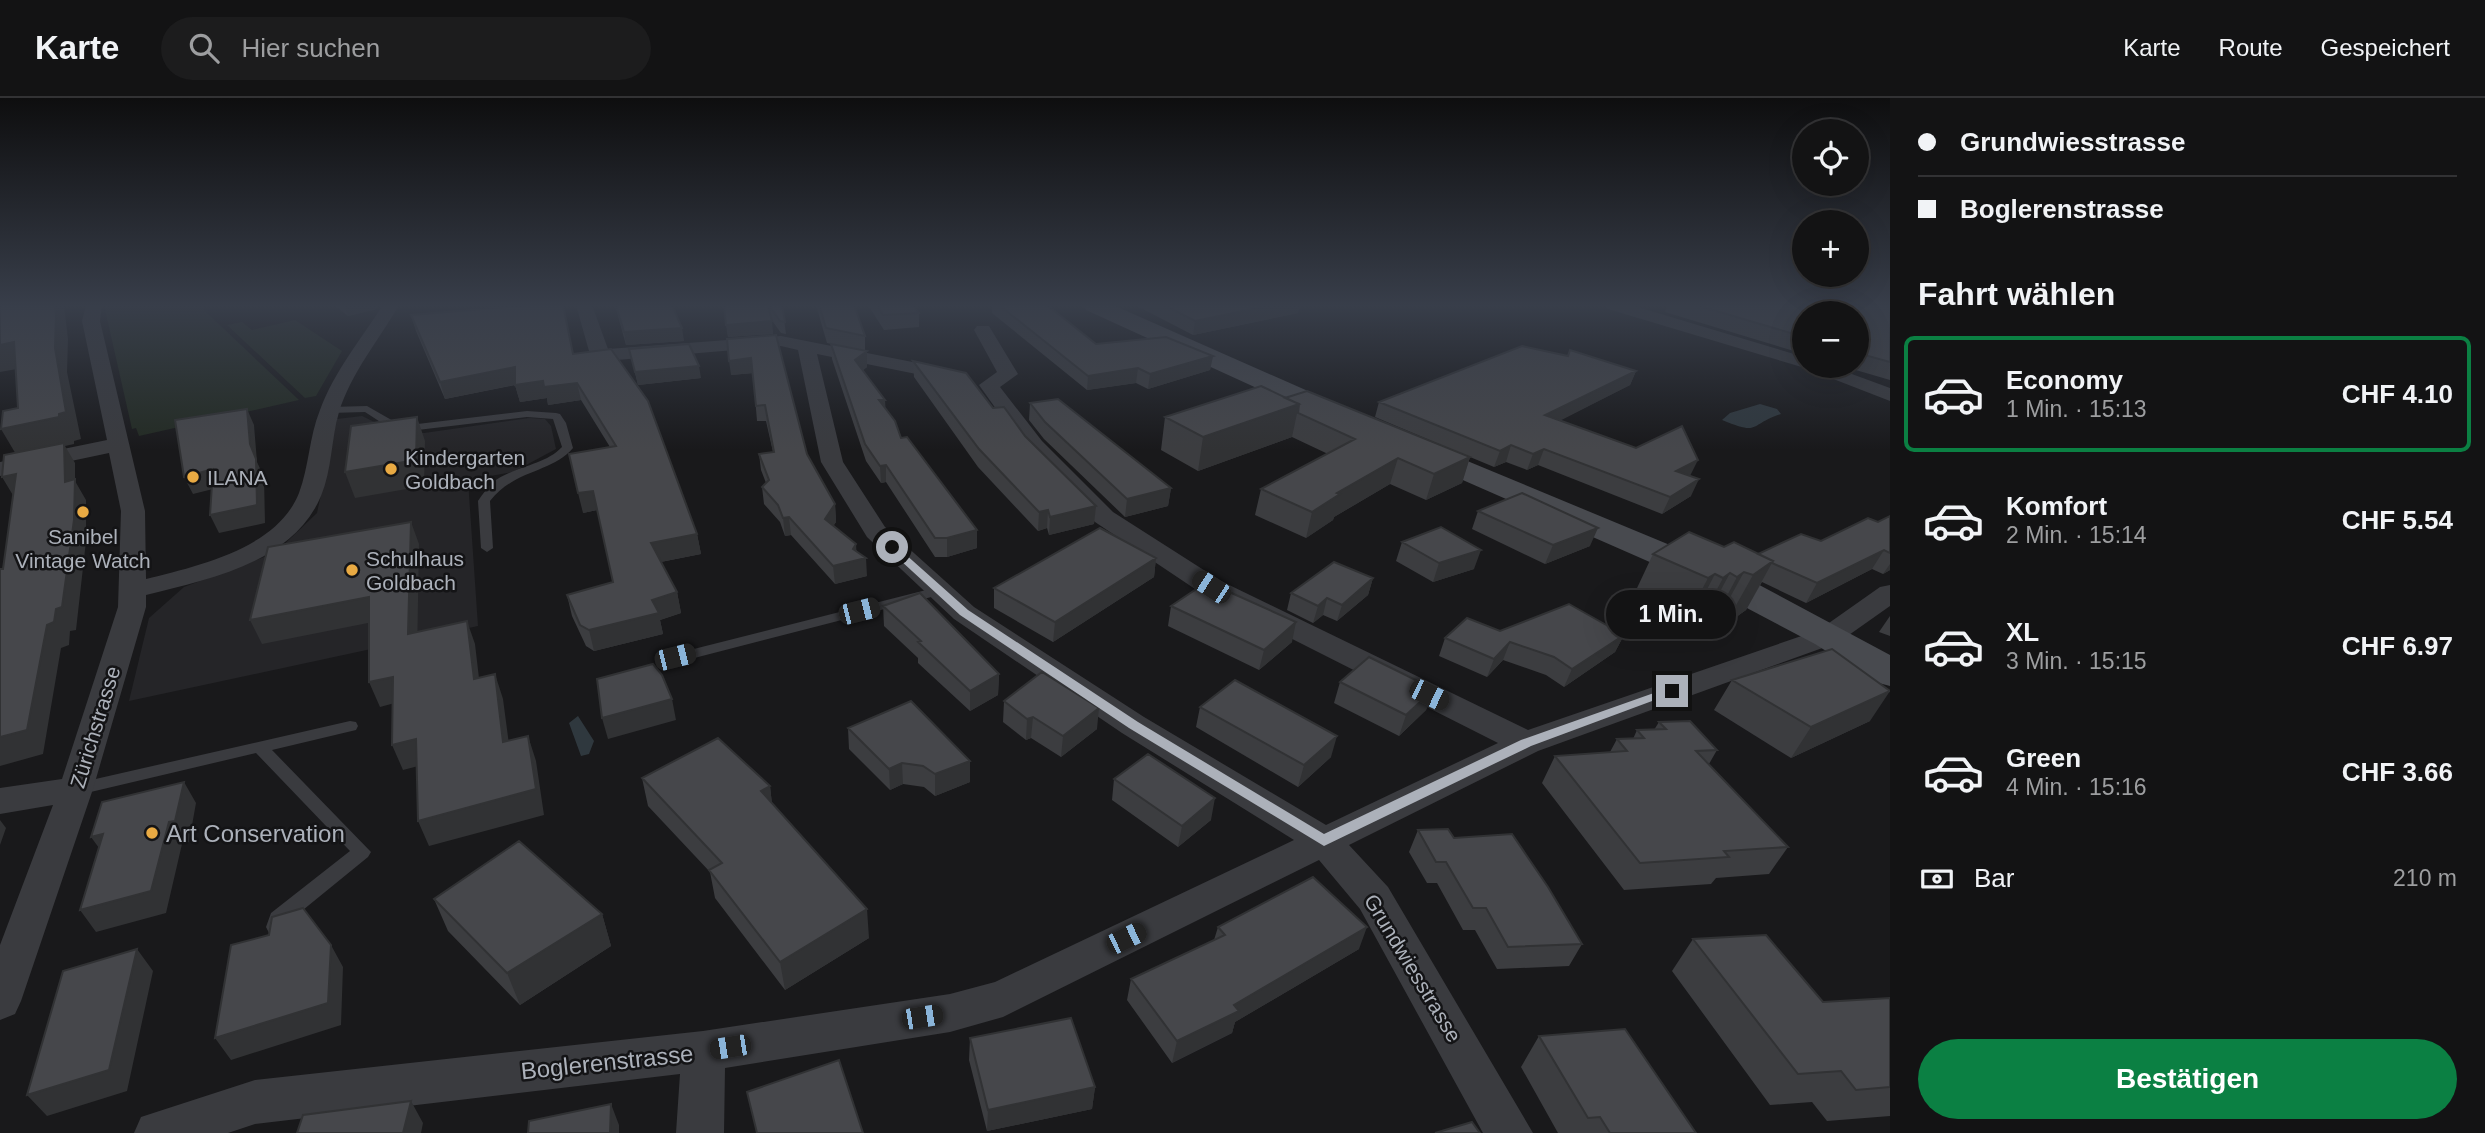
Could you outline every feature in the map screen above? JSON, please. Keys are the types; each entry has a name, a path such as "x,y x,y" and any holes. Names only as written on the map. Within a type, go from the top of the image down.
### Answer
{"main road":[{"path":"1202,353 1722,580 1829,636 1890,673"}],"street":[{"name":"Zürichstrasse","path":"0,1001 76,789 127,626 132,590 133,511 99,353"},
{"path":"132,590 227,563 267,542 292,523 310,496 330,410 363,353"},
{"path":"602,353 626,353"},
{"name":"Grundwiesstrasse","path":"808,353 832,462 876,532 964,613 1133,725 1324,841 1374,898 1508,1133"},
{"path":"844,353 976,382 1008,374 996,353"},
{"path":"1772,353 1792,359"},
{"path":"1845,378 1890,395"},
{"path":"976,382 1104,517 1211,587 1526,743"},
{"path":"0,469 120,444"},
{"name":"Boglerenstrasse","path":"158,1133 255,1102 703,1051 950,1013 1003,998 1526,743 1829,636 1890,593"},
{"path":"0,801 76,789"},
{"path":"700,1133 703,1051"}],"lane":[{"path":"330,410 367,409 392,425 409,428 527,414 556,416 561,423 568,448 560,456 496,486 484,500 487,548"},
{"path":"675,657 938,591"},
{"path":"76,789 350,726"},
{"path":"259,747 362,852 278,919 272,945"}],"shaded area":[{"path":"115,353 250,353 299,400 139,436 136,428 132,429"},
{"path":"257,353 341,353 316,396 305,398"},
{"path":"1760,404 1777,409 1781,414 1749,428 1722,420 1730,413"},
{"name":"Schulhaus Goldbach","path":"362,416 395,432 424,433 529,418 545,419 551,426 556,449 513,472 468,480 478,626 129,701 149,618 184,587 275,553 317,513 337,419"},
{"path":"578,716 594,741 589,754 581,756 569,723"}],"building":[{"path":"15,353 56,353 66,412 59,414 59,417 1,429 3,411 18,408"},
{"path":"428,353 614,353 648,401 697,534 651,543 677,592 652,600 659,613 589,630 580,625 567,595 613,582 593,491 578,493 569,454 616,446 577,383 544,387 543,381 515,385 515,367 440,382"},
{"path":"630,353 693,353 699,366 635,372"},
{"path":"728,353 781,353 807,454 835,504 825,519 856,544 853,549 866,558 833,566 789,517 783,518 778,505 762,487 769,480 759,454 774,452 765,405 756,406 751,358 729,361"},
{"path":"834,353 864,353 855,360 885,400 879,400 895,421 901,438 907,437 977,530 947,538 935,538 886,465 880,466 865,444"},
{"path":"1060,353 1206,353 1213,356 1150,374 1138,368 1088,376"},
{"path":"1503,353 1556,353 1568,356 1569,353 1580,353 1636,371 1545,415 1636,448 1682,426 1698,460 1676,471 1699,479 1670,497 1544,449 1533,454 1511,445 1500,451 1379,402"},
{"path":"1869,353 1890,353 1890,362 1869,356"},
{"path":"913,361 966,373 993,408 1004,407 1025,436 1096,506 1050,517 1048,510 1039,512 979,449"},
{"path":"1261,386 1299,404 1203,437 1165,417"},
{"path":"1307,391 1470,457 1434,474 1398,458 1337,493 1340,494 1312,512 1261,489 1355,439 1298,413 1299,404 1285,398"},
{"path":"1058,399 1171,488 1127,499 1045,422 1030,403"},
{"path":"247,409 250,444 256,459 257,505 210,515 213,469 184,477 175,420"},
{"path":"417,417 416,460 345,472 351,426"},
{"path":"64,443 65,482 75,479 74,520 62,607 56,609 54,622 47,625 27,730 0,737 0,569 3,569 16,474 2,477 4,455"},
{"path":"1522,493 1598,528 1553,545 1478,511"},
{"path":"1890,516 1890,553 1884,550 1817,583 1758,554 1801,534 1821,541 1868,518 1878,522"},
{"path":"411,522 408,634 467,621 474,679 495,674 503,742 528,736 536,789 418,821 416,739 392,745 393,677 369,682 369,597 250,620 268,547"},
{"path":"1441,527 1481,550 1439,563 1402,542"},
{"path":"1100,528 1156,558 1055,622 994,588"},
{"path":"1689,532 1724,547 1734,542 1773,561 1753,575 1744,572 1737,577 1730,573 1723,578 1715,574 1708,578 1653,554"},
{"path":"1334,562 1373,578 1342,605 1327,598 1318,606 1291,593"},
{"path":"1207,582 1296,622 1264,650 1171,606"},
{"path":"920,593 999,674 970,691 883,606"},
{"path":"1569,604 1624,635 1572,669 1554,657 1510,642 1494,659 1445,638 1467,618 1500,631"},
{"path":"1832,649 1890,691 1811,727 1732,680"},
{"path":"1369,657 1434,689 1406,715 1340,682"},
{"path":"653,664 662,675 672,699 602,718 597,679"},
{"path":"1042,672 1099,708 1063,736 1033,717 1027,719 1004,701"},
{"path":"1235,680 1337,736 1304,765 1200,707"},
{"path":"911,701 970,761 935,774 923,766 902,763 889,769 848,728"},
{"path":"1690,721 1717,750 1696,751 1788,847 1724,851 1729,857 1640,863 1555,756 1627,751 1617,739 1644,738 1637,730 1666,729 1659,722"},
{"path":"718,738 770,786 761,791 867,909 780,962 709,870 722,863 642,778"},
{"path":"1148,754 1215,798 1182,826 1114,779"},
{"path":"184,782 175,821 169,822 151,891 80,910 103,834 91,837 102,802"},
{"path":"1448,829 1454,838 1512,834 1582,944 1508,947 1486,908 1473,908 1446,862 1436,862 1418,830"},
{"path":"519,841 602,914 507,973 434,899"},
{"path":"1313,877 1367,927 1234,1005 1239,1011 1177,1041 1131,979 1225,935 1218,927"},
{"path":"303,908 331,945 328,1003 215,1038 231,945 269,935 272,917"},
{"path":"1766,935 1823,1002 1890,998 1890,1087 1856,1090 1841,1071 1798,1074 1693,939"},
{"path":"137,949 109,1070 27,1095 63,971"},
{"path":"1071,1018 1095,1087 988,1110 970,1038"},
{"path":"1625,1029 1696,1133 1610,1133 1600,1117 1588,1118 1539,1036"},
{"path":"839,1060 863,1133 757,1133 747,1092"},
{"path":"411,1101 403,1133 297,1133 303,1115"},
{"path":"611,1104 610,1133 528,1133 529,1121"},
{"path":"1472,1122 1480,1133 1435,1133"}],"place":[{"name":"Kindergarten Goldbach","path":"391,469"},
{"name":"ILANA","path":"193,477"},
{"name":"Sanibel Vintage Watch","path":"83,512"},
{"name":"Schulhaus Goldbach","path":"352,570"},
{"name":"Art Conservation","path":"152,833"}],"route":[{"path":"892,547 964,613 1133,725 1324,841 1526,743 1672,691"}]}
